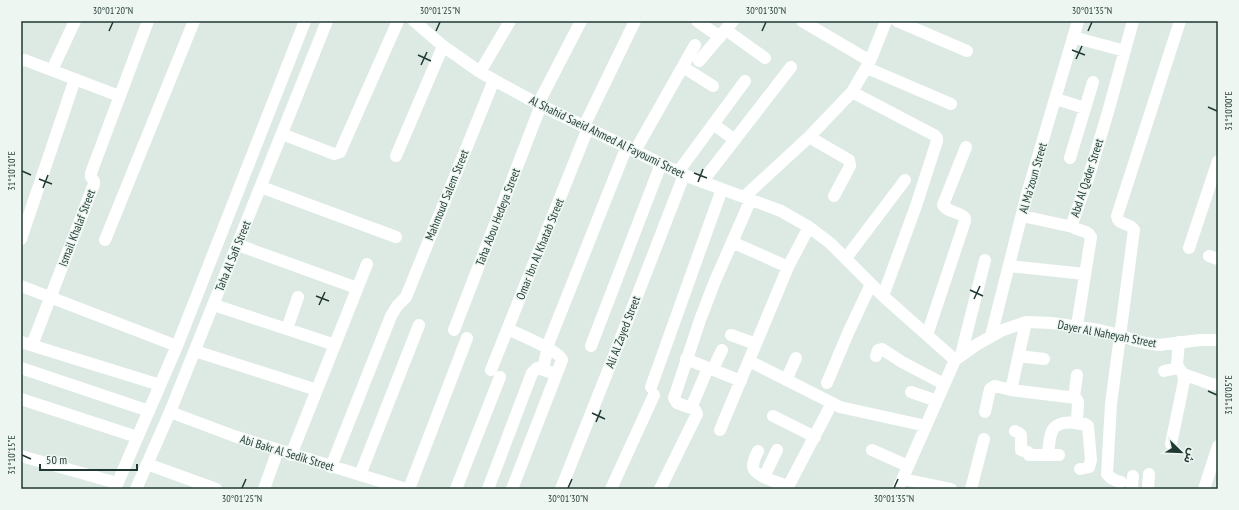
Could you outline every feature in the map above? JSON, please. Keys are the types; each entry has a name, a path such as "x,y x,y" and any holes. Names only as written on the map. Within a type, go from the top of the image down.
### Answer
{"street":[{"path":"52,70 74,21"},
{"name":"Ismail Khalaf Street","path":"26,343 50,298 94,184 90,175 148,21"},
{"path":"105,240 194,21"},
{"name":"Taha Al Safi Street","path":"116,486 177,346 305,21"},
{"name":"Taha Al Safi Street","path":"136,489 195,352 327,21"},
{"path":"282,134 337,154 341,149 398,21"},
{"name":"Al Shahid Saeid Ahmed Al Fayoumi Street","path":"414,21 443,46 480,72 540,104 661,164 722,190 781,211 809,227 830,243 883,296 927,335 958,358"},
{"path":"480,72 510,21"},
{"name":"Taha Abou Hedeya Street","path":"454,330 540,104 581,21"},
{"name":"Omar Ibn Al Khatab Street","path":"456,489 496,374 508,329 586,127 635,21"},
{"path":"696,21 726,29 765,58"},
{"path":"802,21 869,65 951,104"},
{"path":"660,489 697,414 695,410 674,400 686,359 707,300 732,242 748,198 852,92 869,65 886,21"},
{"path":"897,21 967,51"},
{"name":"Al Ma'zoun Street","path":"992,336 1022,216 1078,21"},
{"name":"Abd Al Qader Street","path":"1077,326 1091,237 1086,231 1077,230 1073,227 1073,221 1088,179 1133,21"},
{"path":"1121,482 1114,480 1107,474 1111,404 1134,230 1131,225 1120,222 1117,216 1180,21"},
{"path":"699,61 726,29"},
{"path":"1073,37 1125,51"},
{"path":"543,369 548,348 631,149 683,67 695,45"},
{"path":"396,156 443,46"},
{"path":"21,61 25,60 119,96"},
{"path":"683,67 712,86"},
{"path":"702,182 791,67"},
{"path":"21,239 75,79"},
{"name":"Mahmoud Salem Street","path":"331,467 391,316 397,306 406,297 494,80"},
{"name":"Ali Al Zayed Street","path":"561,489 615,353 681,173 713,124 745,81"},
{"path":"1070,158 1093,82"},
{"path":"852,92 934,135 937,138 916,206 883,296"},
{"path":"1056,99 1085,108"},
{"path":"713,124 735,140"},
{"path":"809,137 849,160 850,166 834,196"},
{"path":"927,335 965,221 962,214 946,209 943,205 966,147"},
{"path":"1189,248 1218,161"},
{"path":"591,346 661,164"},
{"path":"846,258 905,180"},
{"path":"261,187 396,237"},
{"path":"611,489 652,391 722,190"},
{"path":"1022,216 1073,227"},
{"path":"720,430 788,267 809,227"},
{"path":"732,242 788,267"},
{"path":"238,245 357,288"},
{"path":"952,489 900,484 944,384 958,358 985,260"},
{"path":"291,455 367,264"},
{"path":"1009,266 1086,274"},
{"path":"827,383 871,284"},
{"path":"21,286 177,346"},
{"path":"287,329 298,297"},
{"path":"214,305 335,345"},
{"path":"1011,390 1026,322"},
{"name":"Dayer Al Naheyah Street","path":"958,358 992,336 1026,322 1077,326 1120,335 1132,340 1159,345 1200,340 1218,340"},
{"path":"360,475 419,325"},
{"path":"508,329 548,348 561,356 562,360 512,489"},
{"path":"731,335 756,344"},
{"path":"409,489 467,338"},
{"path":"1171,444 1184,381 1181,371 1177,365 1179,342"},
{"path":"26,343 160,385"},
{"path":"876,356 878,350 882,349 902,362 944,384"},
{"path":"691,408 722,350"},
{"path":"195,352 317,390"},
{"path":"1019,356 1044,359"},
{"path":"786,380 796,358"},
{"path":"686,359 740,381"},
{"path":"749,361 846,409 926,426"},
{"path":"169,365 187,371"},
{"path":"21,368 149,411"},
{"path":"488,489 530,376 536,368 543,369 556,375"},
{"path":"1164,371 1181,371 1211,384 1218,385"},
{"path":"1074,397 1077,376"},
{"path":"985,412 991,387 995,386 1011,390 1074,397 1078,402 1076,420 1078,423"},
{"path":"911,392 937,402"},
{"path":"21,399 137,437"},
{"path":"758,451 753,466 756,473 784,485 790,484 832,403"},
{"name":"Abi Bakr Al Sedik Street","path":"170,412 291,455 406,489"},
{"path":"773,416 815,437"},
{"path":"1015,431 1021,434 1021,450 1028,452 1029,455 1054,455 1049,437 1054,427 1066,422 1085,424 1088,426 1091,460 1089,466 1080,469"},
{"path":"971,489 984,439"},
{"path":"1204,489 1218,446"},
{"path":"264,489 278,450"},
{"path":"764,477 777,450"},
{"path":"872,450 908,466"},
{"path":"21,456 116,486"},
{"path":"147,464 216,489"},
{"path":"1148,489 1149,474"},
{"path":"1133,476 1133,489"}]}
